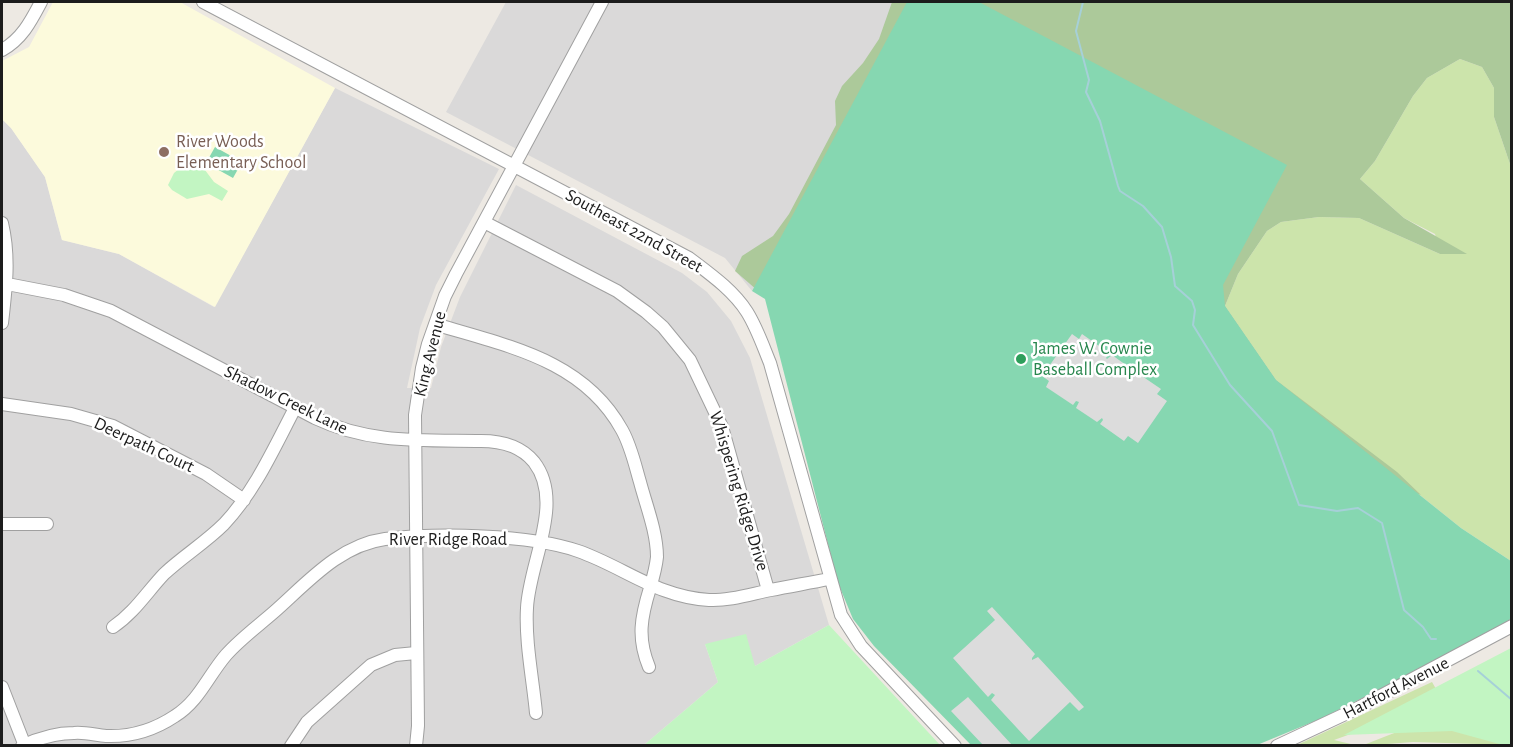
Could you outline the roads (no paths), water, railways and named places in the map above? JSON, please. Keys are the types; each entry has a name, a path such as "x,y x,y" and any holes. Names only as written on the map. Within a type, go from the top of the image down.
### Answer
{"street":[{"path":"2,50 26,29 41,2"},
{"name":"Southeast 22nd Street","path":"203,2 690,258 718,279 746,310 770,363 841,615 861,646 956,746"},
{"name":"King Avenue","path":"416,746 418,726 417,537 414,440 419,384 445,296 602,2"},
{"name":"Whispering Ridge Drive","path":"484,222 617,291 655,320 690,360 722,427 768,590"},
{"path":"2,223 8,256 2,323"},
{"name":"Shadow Creek Lane","path":"4,283 64,295 111,311 295,408 348,432 385,439 493,441 511,446 528,456 540,470 546,489 546,509 527,607 536,713"},
{"path":"435,324 549,362 566,370 586,384 607,407 623,431 634,460 649,514 657,557 645,604 642,629 642,649 649,667"},
{"name":"Deerpath Court","path":"2,404 71,414 113,426 206,474 244,500"},
{"path":"113,627 124,620 174,565 222,526 244,500 295,408"},
{"path":"2,524 47,524"},
{"name":"River Ridge Road","path":"24,745 63,733 106,736 128,734 163,724 198,696 236,645 340,555 369,542 417,537 512,539 540,543 579,551 650,585 689,598 711,600 747,596 829,579"},
{"name":"Hartford Avenue","path":"1277,746 1377,698 1512,626"},
{"path":"291,746 307,722 371,665 395,655 416,654"},
{"path":"2,687 24,745"}],"waterway":[{"path":"1083,2 1076,31 1089,80 1086,92 1100,121 1118,186 1120,191 1143,206 1162,227 1171,257 1175,286 1192,301 1195,310 1193,325 1230,385 1272,431 1299,505 1337,511 1358,508 1382,523 1404,610 1423,627 1431,639 1436,639"},
{"path":"1478,671 1512,700"}],"place":[{"name":"River Woods Elementary School","path":"164,152"},
{"name":"James W. Cownie Baseball Complex","path":"1021,359"}]}
